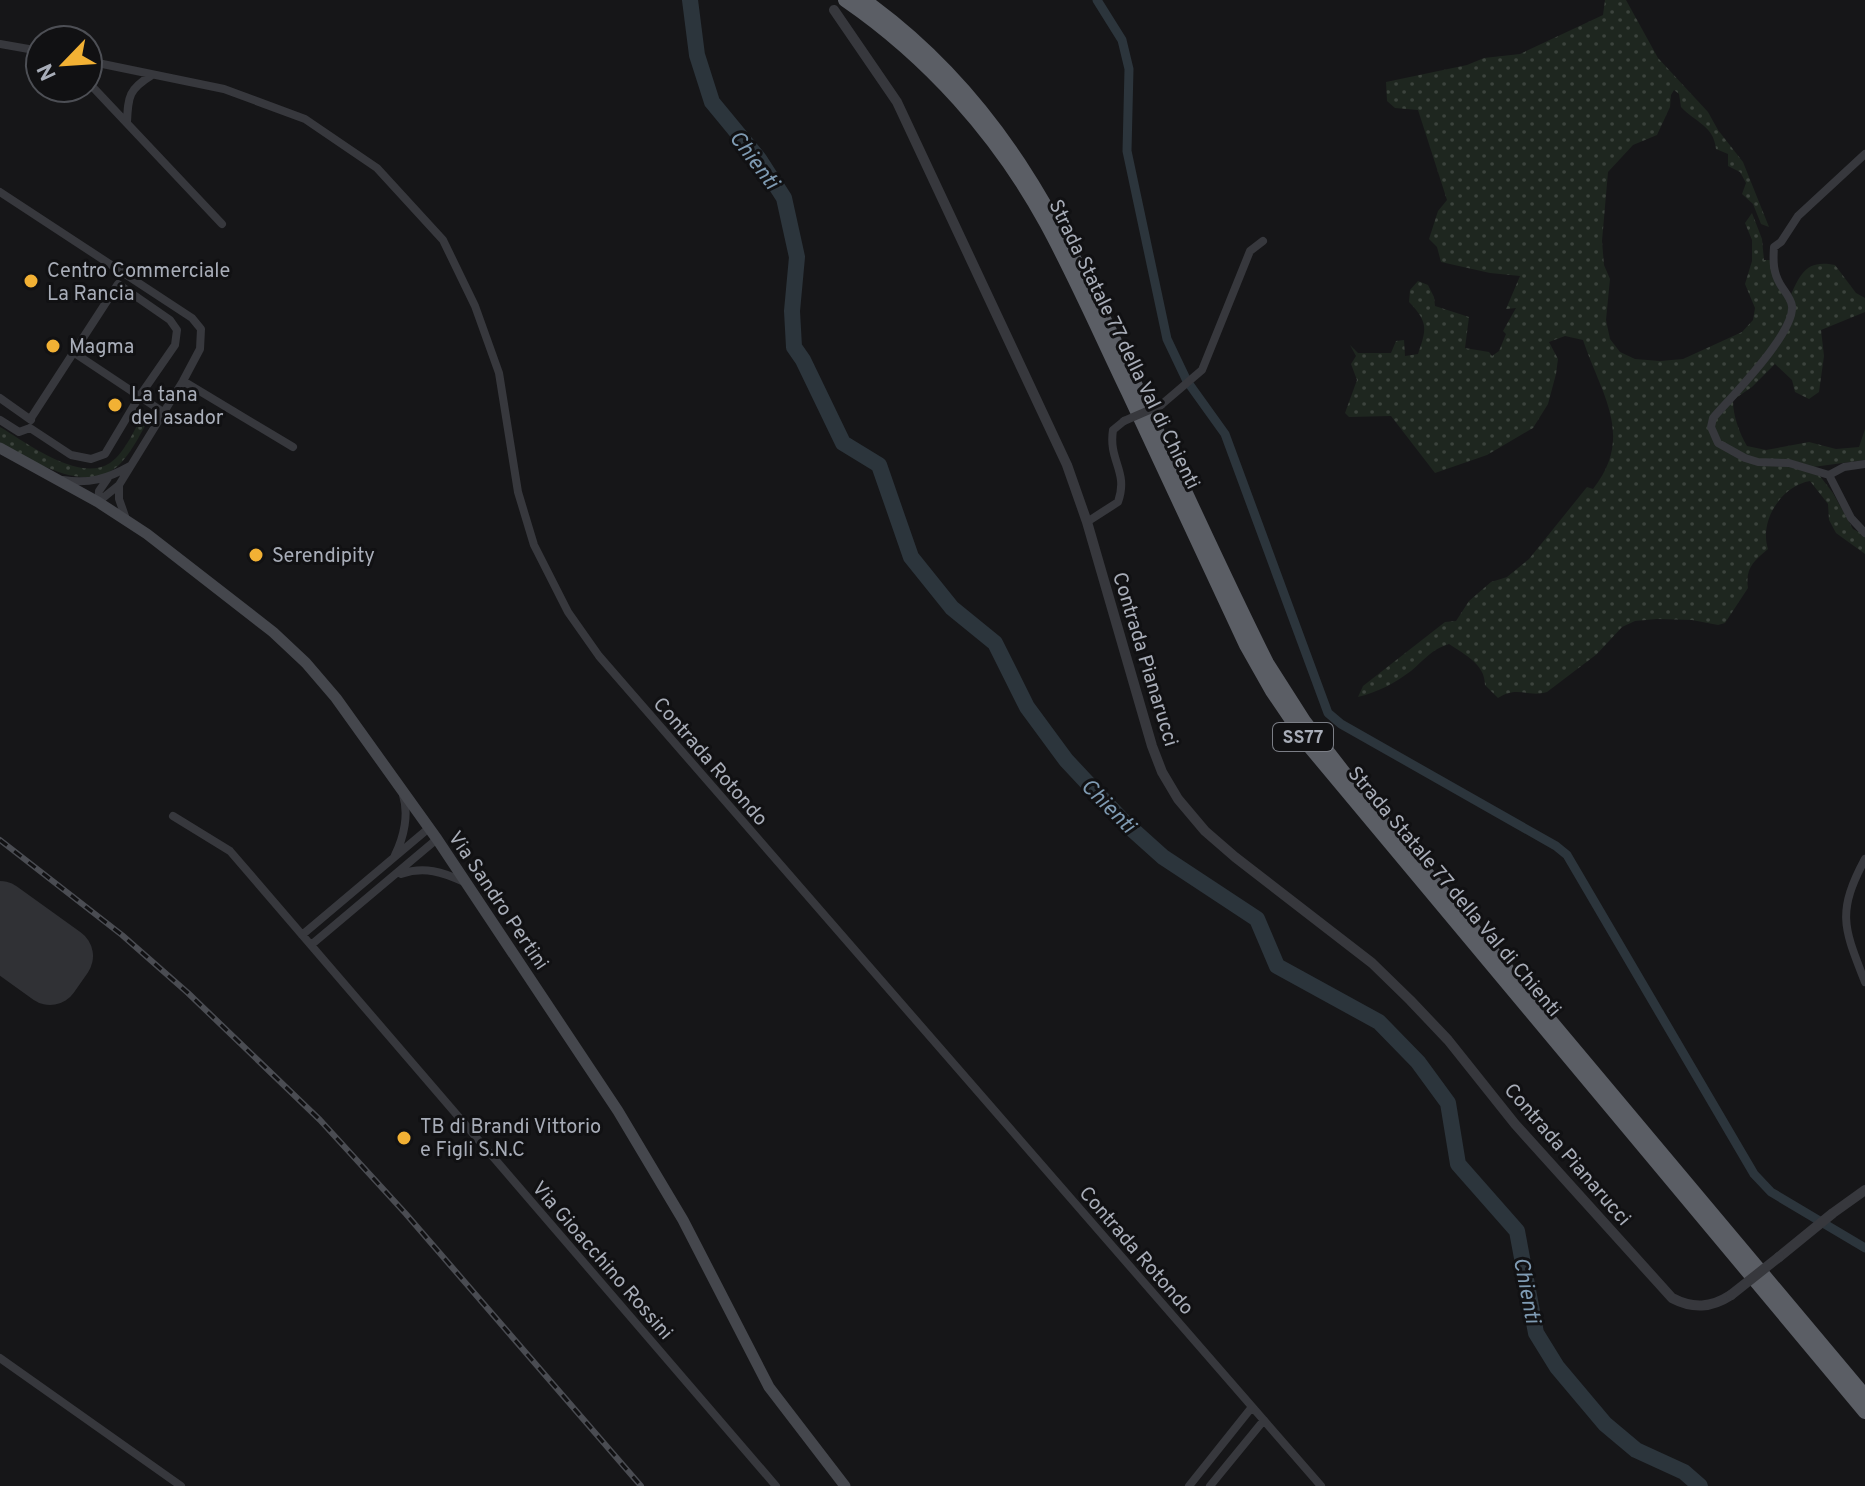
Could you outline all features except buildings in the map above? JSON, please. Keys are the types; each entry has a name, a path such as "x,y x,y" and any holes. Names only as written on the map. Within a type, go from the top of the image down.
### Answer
{"highway":[{"name":"Strada Statale 77 della Val di Chienti","path":"864,0 956,81 1007,143 1032,180 1086,279 1256,640 1304,721 1331,759 1865,1396"},
{"name":"Strada Statale 77 della Val di Chienti","path":"840,5 900,42 948,89 999,149 1023,185 1077,284 1253,657 1310,747 1865,1412"}],"main road":[{"name":"Via Sandro Pertini","path":"0,448 98,502 147,534 261,623 306,663 336,698 437,839 654,1170 769,1387 845,1486"}],"street":[{"name":"Contrada Pianarucci","path":"840,5 897,102 1067,465 1087,522 1152,746 1162,772 1178,799 1205,831 1372,963 1410,1000 1448,1040 1515,1124 1672,1298 1683,1304 1710,1306 1731,1295 1865,1190"},
{"path":"0,44 24,48"},
{"name":"Contrada Rotondo","path":"104,64 224,89 305,119 377,168 443,240 475,306 499,373 518,492 534,545 561,601 591,645 1321,1486"},
{"path":"127,123 128,101 135,86 153,75"},
{"path":"104,99 222,224"},
{"path":"1865,154 1798,216 1781,242 1774,247 1773,266 1779,284 1792,304 1791,312 1779,341 1713,418 1711,427 1718,443 1758,462 1789,463 1829,475 1844,467 1865,464"},
{"path":"0,192 197,322 202,338 200,349 183,381 119,485 98,502"},
{"path":"1087,522 1118,502 1123,478 1110,445 1113,430 1124,421 1161,405 1202,370 1250,251 1263,241"},
{"path":"118,284 170,320 177,330 175,345 105,454 91,459 71,455 30,428 31,418 118,284"},
{"path":"73,352 163,412"},
{"path":"183,381 293,447"},
{"path":"0,398 31,418"},
{"path":"0,420 19,432 30,428"},
{"path":"56,479 82,483 108,478 131,466"},
{"path":"1829,475 1851,518 1865,533"},
{"path":"98,502 99,491 108,478"},
{"path":"119,485 119,499 126,520"},
{"path":"390,862 400,845 405,823 405,799 398,782"},
{"name":"Via Gioacchino Rossini","path":"173,816 230,851 776,1486"},
{"path":"302,935 429,828"},
{"path":"311,945 437,839"},
{"path":"1865,859 1851,888 1844,920 1865,982"},
{"path":"396,875 422,869 446,873 466,883"},
{"path":"351,894 360,905"},
{"path":"0,1358 181,1486"},
{"path":"1189,1486 1252,1407"},
{"path":"1210,1486 1264,1420"}],"shaded area":[{"path":"1605,0 1626,0 1658,58 1708,112 1743,162 1769,227 1761,224 1753,204 1742,194 1746,183 1740,172 1728,166 1728,154 1716,149 1712,135 1681,107 1679,94 1674,90 1657,135 1633,145 1608,172 1602,241 1604,265 1610,279 1606,320 1610,339 1620,352 1635,359 1660,361 1683,359 1742,332 1753,320 1755,308 1745,284 1752,261 1752,240 1745,223 1752,213 1762,239 1764,260 1771,260 1789,299 1800,276 1810,267 1817,264 1835,265 1856,293 1865,298 1865,312 1821,330 1824,356 1819,392 1809,399 1795,392 1792,380 1775,364 1752,387 1733,400 1733,406 1747,446 1766,450 1809,442 1836,449 1859,447 1865,429 1865,460 1813,467 1833,493 1853,529 1865,535 1865,554 1836,533 1829,520 1828,504 1810,481 1790,490 1775,506 1767,527 1768,549 1752,566 1748,588 1725,623 1718,625 1692,620 1657,619 1635,621 1622,627 1597,654 1547,692 1511,692 1498,698 1485,685 1478,666 1449,644 1433,652 1392,683 1358,697 1363,686 1445,622 1456,621 1469,601 1491,582 1507,577 1529,559 1587,487 1593,489 1612,451 1613,433 1605,397 1583,340 1565,336 1549,342 1558,359 1556,374 1548,404 1533,428 1487,455 1435,473 1391,416 1349,417 1345,413 1357,380 1351,364 1356,356 1350,345 1358,353 1391,353 1396,341 1404,340 1405,356 1418,354 1423,338 1423,320 1409,302 1410,290 1418,281 1428,285 1435,306 1469,317 1465,348 1489,352 1492,356 1499,351 1506,334 1503,331 1516,308 1506,309 1520,276 1441,262 1437,247 1429,239 1438,211 1447,200 1418,110 1395,108 1387,101 1386,82 1467,65 1484,58 1520,54 1603,15"},
{"path":"145,410 151,415 125,458 108,473 93,477 60,472 0,443 0,427 38,451 69,465 97,468 110,463 121,452"}],"waterway":[{"name":"Chienti","path":"690,0 697,55 712,102 759,159 784,198 797,257 792,311 794,347 843,443 879,465 911,557 952,608 995,643 1027,707 1066,760 1124,822 1163,857 1257,919 1277,966 1379,1022 1418,1062 1448,1103 1458,1164 1517,1231 1536,1333 1557,1367 1605,1424 1636,1450 1684,1472 1700,1486"},
{"path":"1097,0 1122,40 1129,69 1127,151 1167,339 1187,381 1225,434 1328,713 1341,724 1567,855 1754,1174 1771,1192 1865,1248"}],"runway":[{"path":"0,910 64,956 50,976 0,940"}],"railway":[{"path":"0,840 122,935 188,993 320,1120 406,1214 641,1486"}],"place":[{"name":"Centro Commerciale La Rancia","path":"31,281"},
{"name":"Magma","path":"53,346"},
{"name":"La tana del asador","path":"115,405"},
{"name":"Serendipity","path":"256,555"},
{"name":"TB di Brandi Vittorio e Figli S.N.C","path":"404,1138"}]}
